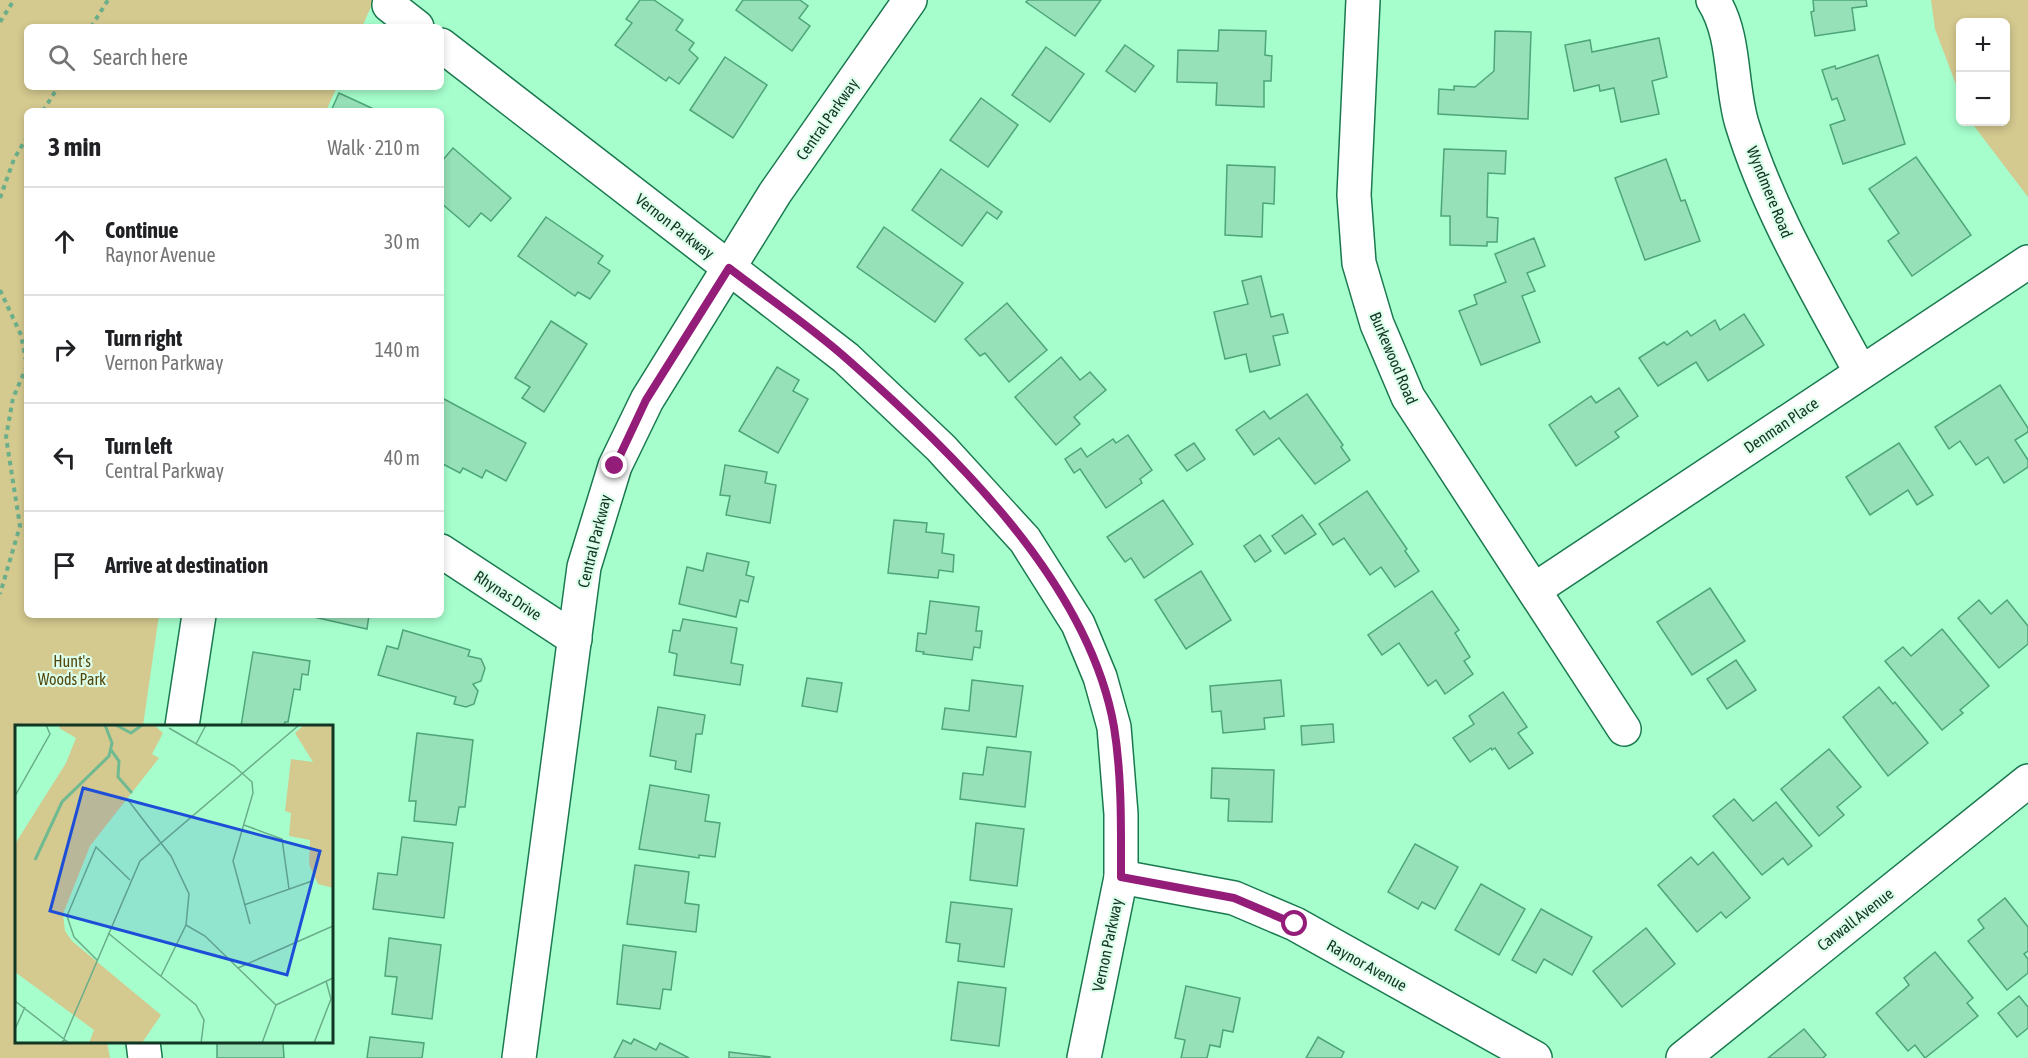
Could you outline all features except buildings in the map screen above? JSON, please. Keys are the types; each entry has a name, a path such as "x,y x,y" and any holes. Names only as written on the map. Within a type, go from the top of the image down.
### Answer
{"street":[{"name":"Central Parkway","path":"519,1058 584,567 615,466 646,400 775,193 910,0"},
{"name":"Burkewood Road","path":"1363,0 1354,195 1359,263 1377,324 1408,398 1624,729"},
{"name":"Wyndmere Road","path":"1713,0 1725,33 1742,123 1788,238 1860,371"},
{"path":"389,5 413,24"},
{"name":"Vernon Parkway","path":"444,47 846,358 941,448 1025,540 1078,624 1100,677 1114,727 1121,814 1121,877 1084,1058"},
{"name":"Denman Place","path":"1534,590 1860,371 2028,262"},
{"name":"Rhynas Drive","path":"444,553 575,639"},
{"path":"182,725 199,618"},
{"name":"Carwall Avenue","path":"1683,1058 2028,781"},
{"name":"Raynor Avenue","path":"1121,877 1234,898 1295,924 1535,1058"},
{"path":"143,1043 145,1058"}],"path":[{"path":"0,22 14,0"},
{"path":"93,24 108,0"},
{"path":"45,108 56,90"},
{"path":"0,198 14,159 24,142"},
{"path":"0,290 21,335 24,350"},
{"path":"0,594 20,526 6,437 13,398 24,373"}],"green space":[{"name":"Hunt's Woods Park","path":"0,0 374,0 363,24 24,24 24,90 336,90 327,108 24,108 24,618 159,618 143,725 15,725 15,1043 107,1043 110,1058 0,1058"},
{"path":"1931,0 2028,0 2028,197 1974,126 2010,126 2010,18 1956,18 1956,84 1935,29"}],"route":[{"path":"615,466 646,400 729,268 846,358 941,448 1025,540 1078,624 1100,677 1114,727 1121,814 1121,877 1234,898 1295,924"}]}
